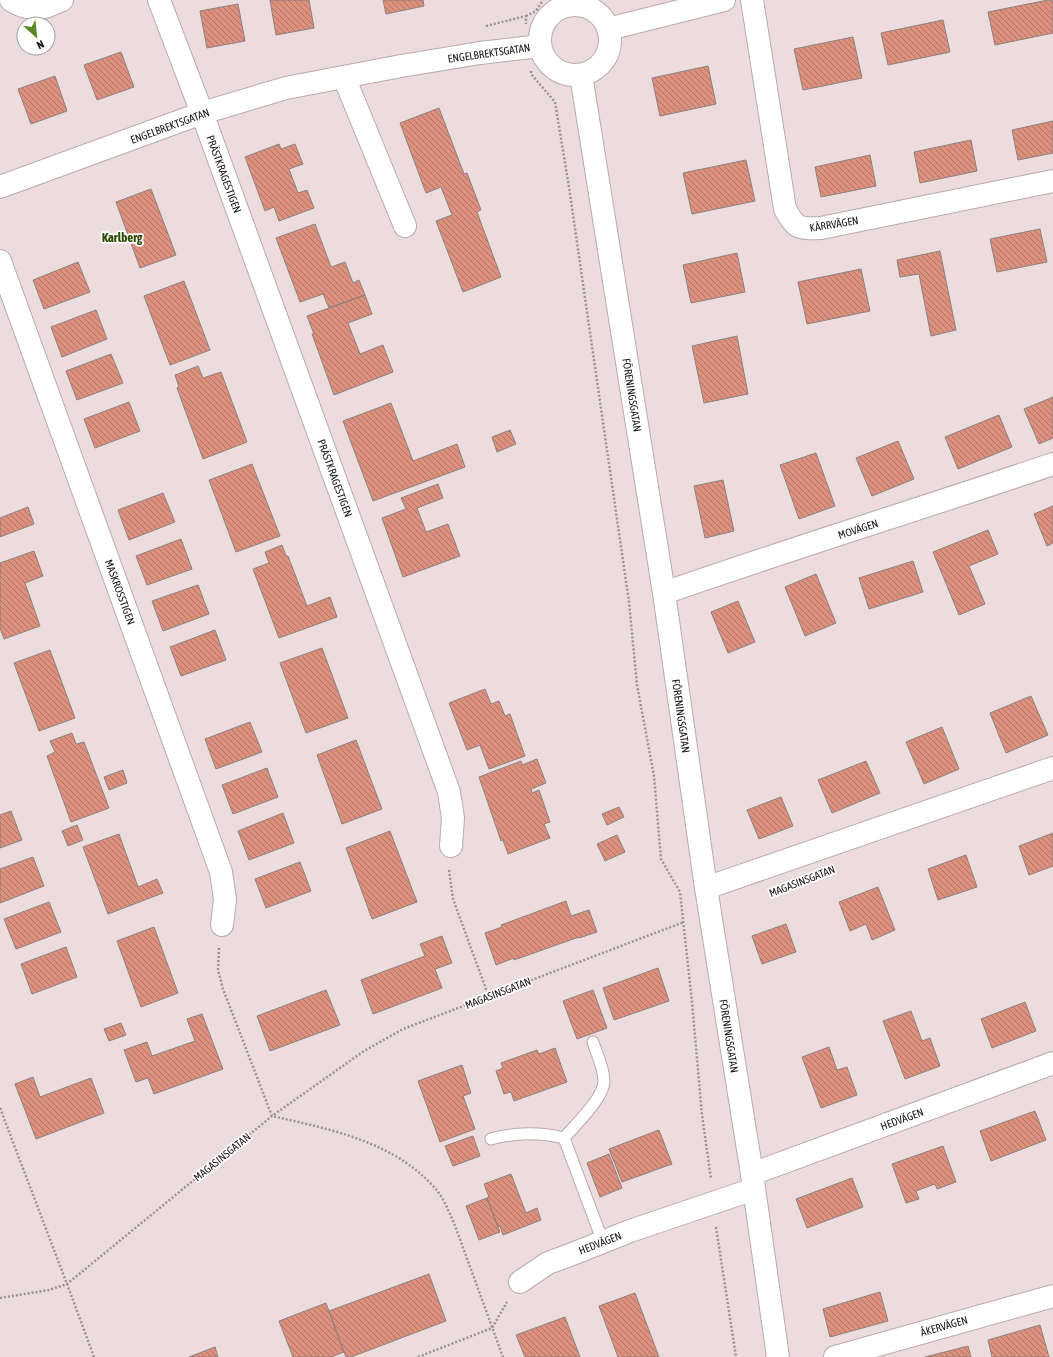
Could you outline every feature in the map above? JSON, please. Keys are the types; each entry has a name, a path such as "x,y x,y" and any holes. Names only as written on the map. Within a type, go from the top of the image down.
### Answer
{"street":[{"path":"11,0 26,7 42,8 62,0"},
{"name":"PRÄSTKRAGESTIGEN","path":"159,0 449,792 453,818 451,846"},
{"path":"608,29 724,0"},
{"name":"KÄRRVÄGEN","path":"752,0 785,209 792,222 803,229 821,228 1053,181"},
{"path":"569,3 588,8 597,13 604,21 608,29 610,41 608,53 601,63 592,71 581,75 570,75 559,72 550,66 534,47 540,35 543,24 550,16 569,3"},
{"name":"ENGELBREKTSGATAN","path":"0,187 202,114 286,88 401,66 480,53 534,47"},
{"name":"FÖRENINGSGATAN","path":"581,75 664,593 706,888 753,1182 778,1357"},
{"path":"344,77 405,226"},
{"name":"MASKROSSTIGEN","path":"0,261 221,872 225,899 222,925"},
{"name":"MOVÄGEN","path":"664,593 729,570 929,506 1053,464"},
{"path":"706,888 1053,768"},
{"name":"HEDVÄGEN","path":"520,1282 548,1263 603,1242 713,1204 753,1182 1053,1063"},
{"name":"ÅKERVÄGEN","path":"835,1357 1053,1296"}],"lane":[{"path":"564,1138 595,1102 602,1091 604,1082 602,1070 593,1042"},
{"path":"492,1139 509,1134 529,1133 564,1138"},
{"path":"564,1138 603,1242"}],"path":[{"path":"481,27 526,16 536,11 542,3 542,0"},
{"path":"526,16 534,47 531,74 555,102 570,187 611,485 629,602 637,685 654,776 661,859 680,892 702,1114 717,1237 736,1357"},
{"path":"451,846 449,869 453,899 489,997"},
{"name":"MAGASINSGATAN","path":"0,1298 49,1290 67,1284 272,1116 386,1038 403,1029 683,922 710,914"},
{"path":"222,925 218,970 223,989 272,1116 330,1129 367,1141 400,1159 418,1172 434,1187 444,1202 454,1223 502,1357"},
{"path":"0,1108 94,1357"},
{"path":"418,1357 492,1328 520,1282"}],"building":[{"path":"270,0 309,0 314,28 276,35"},
{"path":"383,0 423,0 424,6 386,14"},
{"path":"1048,0 1053,1 1053,33 995,45 988,12"},
{"path":"238,4 245,41 207,48 200,11"},
{"path":"943,20 950,52 888,65 881,33"},
{"path":"853,37 862,78 803,90 794,49"},
{"path":"121,52 134,87 97,100 84,65"},
{"path":"708,66 716,104 660,116 652,78"},
{"path":"55,76 67,111 31,124 18,89"},
{"path":"439,108 464,174 467,173 481,210 477,212 501,277 463,292 436,221 452,215 441,187 426,193 400,123"},
{"path":"1053,121 1053,153 1018,160 1012,130"},
{"path":"971,140 977,171 920,183 914,152"},
{"path":"279,144 281,149 295,144 303,164 289,169 298,193 307,190 314,208 279,221 274,207 265,211 245,157"},
{"path":"870,155 876,186 821,197 815,167"},
{"path":"746,160 755,201 692,214 683,173"},
{"path":"151,189 176,255 140,268 116,202"},
{"path":"315,224 331,267 345,262 353,283 359,280 365,295 329,308 323,294 300,302 276,238"},
{"path":"1040,229 1047,262 997,272 990,239"},
{"path":"940,251 956,330 931,336 919,274 900,277 897,260"},
{"path":"737,253 745,292 691,303 683,265"},
{"path":"78,262 90,292 44,309 33,280"},
{"path":"861,269 870,311 807,324 798,282"},
{"path":"184,281 210,350 170,365 144,296"},
{"path":"365,295 372,314 348,323 360,354 383,345 393,372 334,395 307,316"},
{"path":"96,310 107,339 62,357 51,327"},
{"path":"737,336 748,394 704,403 692,346"},
{"path":"111,354 123,383 77,400 66,371"},
{"path":"198,366 203,378 221,372 247,442 203,459 177,388 179,387 175,375"},
{"path":"1053,397 1053,438 1039,444 1024,409"},
{"path":"129,402 140,431 95,448 84,419"},
{"path":"391,403 413,461 457,444 465,467 373,501 343,421"},
{"path":"999,415 1012,447 958,469 945,437"},
{"path":"510,430 516,444 497,452 492,437"},
{"path":"898,441 914,479 872,496 856,458"},
{"path":"816,453 835,506 799,519 780,465"},
{"path":"252,464 280,536 236,552 209,480"},
{"path":"723,480 734,531 705,538 694,486"},
{"path":"438,484 443,498 417,508 426,532 448,524 460,556 403,577 382,518 406,509 401,498"},
{"path":"163,493 175,522 129,540 118,510"},
{"path":"1053,506 1053,543 1047,546 1034,514"},
{"path":"28,507 34,524 0,537 0,518"},
{"path":"988,530 998,554 969,566 985,604 959,615 933,552"},
{"path":"181,539 192,569 147,585 136,556"},
{"path":"282,545 286,556 288,556 307,606 330,597 337,617 279,638 253,569 269,563 265,552"},
{"path":"34,551 43,576 25,583 40,626 4,639 0,628 0,563"},
{"path":"913,561 923,592 869,609 859,578"},
{"path":"816,574 836,623 805,636 785,587"},
{"path":"198,585 209,614 163,631 152,601"},
{"path":"738,601 755,642 728,653 711,612"},
{"path":"215,630 226,660 181,676 170,647"},
{"path":"322,648 348,718 306,733 280,663"},
{"path":"50,650 75,718 39,731 14,663"},
{"path":"485,689 491,704 499,701 505,716 510,714 525,756 489,769 480,745 467,750 449,703"},
{"path":"1031,696 1048,735 1006,753 990,713"},
{"path":"250,722 262,752 216,769 205,739"},
{"path":"942,727 959,769 924,784 906,742"},
{"path":"72,733 76,744 84,742 109,808 71,822 47,756 55,752 50,741"},
{"path":"356,740 382,809 342,824 317,755"},
{"path":"537,759 546,783 531,789 532,793 539,790 550,822 544,824 550,838 508,854 503,840 501,841 479,777 521,761 522,765"},
{"path":"866,761 880,793 832,813 818,780"},
{"path":"267,768 278,797 233,814 222,785"},
{"path":"123,770 127,783 109,790 104,777"},
{"path":"781,797 793,826 759,839 747,810"},
{"path":"619,807 624,817 607,825 602,814"},
{"path":"11,811 22,840 0,848 0,815"},
{"path":"283,813 294,843 249,860 238,831"},
{"path":"77,825 83,840 68,846 62,831"},
{"path":"390,831 417,902 372,919 346,848"},
{"path":"1053,833 1053,866 1029,875 1019,846"},
{"path":"119,834 138,887 157,879 163,893 108,914 83,847"},
{"path":"617,835 625,852 605,861 597,844"},
{"path":"966,855 977,887 938,900 928,869"},
{"path":"33,857 44,886 0,903 0,869"},
{"path":"300,862 311,891 266,908 255,879"},
{"path":"878,887 895,930 872,940 866,924 850,931 839,902"},
{"path":"566,901 571,916 589,910 597,932 496,965 485,933 502,927 501,925"},
{"path":"49,902 61,932 16,949 4,919"},
{"path":"786,924 796,952 762,964 752,936"},
{"path":"154,927 178,993 141,1007 117,941"},
{"path":"442,936 452,963 435,969 442,988 373,1014 361,980 425,956 420,944"},
{"path":"66,947 77,977 32,994 21,964"},
{"path":"658,968 669,1001 614,1020 603,988"},
{"path":"326,990 340,1025 270,1051 257,1016"},
{"path":"593,990 607,1028 577,1039 563,1001"},
{"path":"1025,1002 1036,1031 992,1048 981,1019"},
{"path":"911,1011 922,1041 930,1038 940,1066 905,1079 883,1021"},
{"path":"202,1014 223,1069 154,1094 148,1078 136,1082 124,1050 147,1042 152,1056 195,1041 187,1019"},
{"path":"121,1023 126,1035 109,1041 104,1029"},
{"path":"829,1047 837,1070 847,1067 857,1095 821,1108 802,1057"},
{"path":"555,1048 567,1082 514,1101 511,1092 504,1094 496,1071 503,1068 501,1063 537,1050 539,1054"},
{"path":"462,1065 471,1093 463,1096 475,1129 440,1142 418,1081"},
{"path":"33,1077 40,1097 91,1078 104,1113 36,1139 15,1084"},
{"path":"1035,1111 1046,1140 991,1161 980,1131"},
{"path":"659,1130 672,1164 622,1182 609,1149"},
{"path":"473,1136 480,1156 453,1166 445,1146"},
{"path":"943,1146 956,1182 937,1189 935,1184 916,1191 919,1199 906,1203 892,1164"},
{"path":"609,1154 622,1188 600,1197 587,1163"},
{"path":"511,1174 526,1213 537,1208 541,1220 503,1235 500,1226 498,1227 487,1198 489,1197 484,1184"},
{"path":"852,1178 863,1207 807,1228 796,1199"},
{"path":"487,1198 500,1232 479,1240 466,1206"},
{"path":"429,1274 446,1321 351,1357 346,1357 329,1311"},
{"path":"880,1292 888,1321 830,1337 823,1309"},
{"path":"635,1293 659,1357 618,1357 599,1306"},
{"path":"326,1303 344,1352 331,1357 293,1357 279,1321"},
{"path":"565,1317 580,1357 525,1357 516,1335"},
{"path":"1040,1325 1049,1357 992,1357 988,1340"},
{"path":"968,1346 971,1357 925,1357"},
{"path":"215,1347 218,1357 189,1357"}],"district":[{"name":"Karlberg","path":"122,237"}]}
